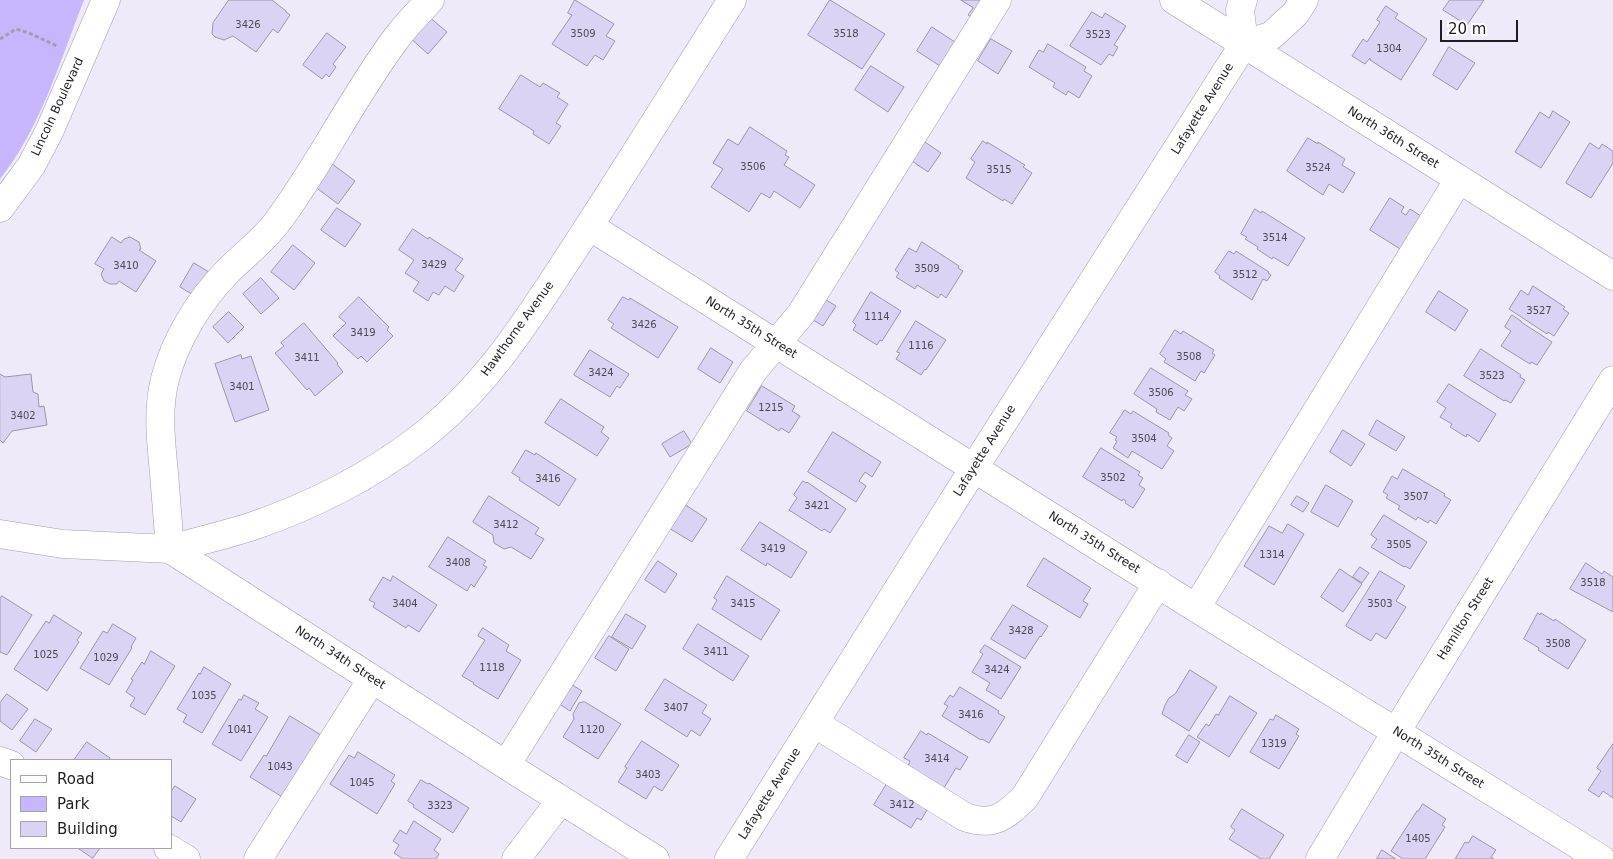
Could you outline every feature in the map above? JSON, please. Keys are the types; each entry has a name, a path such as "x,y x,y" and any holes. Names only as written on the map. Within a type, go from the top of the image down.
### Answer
{"street":[{"name":"Lincoln Boulevard","path":"0,208 31,166 50,132 106,0"},
{"path":"0,534 63,544 170,549 160,405 165,378 173,356 196,310 211,290 277,222 316,165 358,93 396,39 430,0"},
{"name":"Hawthorne Avenue","path":"170,549 252,526 308,505 363,477 416,441 458,405 494,366 524,326 732,0"},
{"path":"506,765 753,371 801,314 997,0"},
{"name":"North 36th Street","path":"1174,0 1613,276"},
{"path":"1243,0 1240,10 1244,44 1271,36 1295,14 1304,0"},
{"name":"Lafayette Avenue","path":"729,859 974,468 1244,44"},
{"path":"1196,608 1459,179"},
{"name":"North 35th Street","path":"589,226 1196,608 1601,859"},
{"name":"Hamilton Street","path":"1320,859 1613,380"},
{"name":"North 34th Street","path":"170,549 655,859"},
{"path":"814,723 964,817 975,821 988,822 1000,818 1025,797 1158,583"},
{"path":"258,859 372,679"},
{"path":"516,859 561,800"},
{"path":"170,849 186,859"}],"path":[{"path":"0,39 16,29 29,33 81,58"}],"green space":[{"path":"0,0 84,0 58,70 38,116 27,138 0,179"}],"building":[{"path":"229,0 272,0 290,15 278,33 273,29 256,52 233,36 224,40 212,34 213,23"},
{"path":"575,0 614,24 606,36 615,41 603,60 595,55 587,66 552,44 572,15 568,13"},
{"path":"830,0 885,34 862,69 808,35"},
{"path":"961,0 987,0 975,19 968,15 973,8"},
{"path":"1450,0 1484,0 1467,25 1443,10"},
{"path":"1386,6 1398,14 1395,18 1427,39 1401,80 1370,60 1370,58 1365,64 1352,56 1363,39 1367,42 1380,22 1377,20"},
{"path":"1092,12 1102,18 1105,13 1126,26 1114,45 1118,47 1113,56 1109,54 1101,65 1070,46"},
{"path":"427,15 447,32 428,54 408,36"},
{"path":"932,27 958,44 943,68 917,51"},
{"path":"327,33 346,47 333,64 336,67 329,77 326,74 322,79 303,65"},
{"path":"991,39 1012,51 998,74 978,61"},
{"path":"1048,44 1086,67 1084,71 1092,76 1079,98 1068,91 1066,95 1053,87 1055,83 1029,67 1039,50 1043,52"},
{"path":"1449,47 1475,63 1457,90 1433,75"},
{"path":"871,66 904,87 888,112 855,90"},
{"path":"521,75 540,87 543,83 560,93 557,97 568,104 556,123 561,126 549,144 533,134 534,131 499,109"},
{"path":"1553,111 1570,122 1541,168 1515,152 1540,112 1549,118"},
{"path":"750,127 787,151 785,155 789,157 784,165 815,185 800,208 774,191 770,198 761,193 749,212 711,187 723,169 713,163 728,139 738,145"},
{"path":"1308,138 1345,159 1342,165 1355,173 1343,193 1329,184 1323,195 1287,171"},
{"path":"922,140 941,153 928,172 909,159"},
{"path":"983,141 1025,165 1023,167 1032,173 1012,204 1004,199 1003,201 966,178 975,162 971,159"},
{"path":"1590,143 1599,149 1602,144 1613,151 1613,163 1591,198 1566,183"},
{"path":"331,163 355,181 338,204 314,186"},
{"path":"1390,198 1404,207 1401,212 1406,215 1410,209 1424,218 1405,252 1370,230"},
{"path":"337,208 361,224 345,247 321,230"},
{"path":"1255,209 1261,213 1262,211 1305,238 1288,266 1273,257 1272,259 1257,249 1258,247 1245,239 1247,237 1241,234"},
{"path":"413,229 463,259 455,270 464,276 454,292 445,286 439,295 433,292 428,301 413,291 419,282 405,273 414,260 399,250"},
{"path":"112,237 121,243 124,239 130,237 139,242 141,249 139,250 156,261 136,292 119,281 117,284 110,284 104,281 101,274 104,269 95,264"},
{"path":"922,242 959,266 958,268 963,271 946,298 941,294 938,298 917,285 915,289 896,277 899,273 895,270 909,248 916,252"},
{"path":"293,245 315,263 294,290 271,272"},
{"path":"1229,251 1234,254 1236,251 1271,275 1267,281 1263,279 1252,300 1219,278 1220,276 1215,272"},
{"path":"194,263 214,275 200,299 180,287"},
{"path":"261,278 279,298 261,314 243,294"},
{"path":"1533,286 1565,307 1563,309 1569,313 1554,336 1548,332 1547,334 1509,309 1521,290 1528,295"},
{"path":"1439,291 1468,310 1455,331 1426,312"},
{"path":"871,292 901,311 882,341 880,340 877,345 853,330 856,325 853,322"},
{"path":"359,297 389,327 387,330 393,336 367,362 361,356 358,359 333,336 346,323 339,317"},
{"path":"623,297 629,300 630,298 678,327 658,358 611,328 614,324 608,320"},
{"path":"823,298 836,306 823,326 810,318"},
{"path":"229,312 244,327 228,343 213,327"},
{"path":"1512,315 1552,342 1537,365 1531,362 1530,364 1501,346 1511,331 1505,327"},
{"path":"916,321 946,340 921,375 896,359 900,353 897,352"},
{"path":"304,323 338,363 343,372 315,396 309,388 307,390 275,353 284,346 281,343"},
{"path":"1175,330 1181,334 1183,331 1214,350 1212,353 1215,355 1204,373 1201,371 1195,381 1164,362 1166,359 1160,354"},
{"path":"711,348 733,362 720,383 698,369"},
{"path":"1481,349 1521,375 1520,377 1525,380 1511,403 1504,401 1464,376"},
{"path":"590,350 629,374 620,388 617,386 610,397 574,375"},
{"path":"241,355 242,359 251,356 269,410 235,422 215,364"},
{"path":"1151,368 1188,391 1185,395 1192,399 1184,411 1178,407 1170,420 1156,412 1157,409 1134,394"},
{"path":"0,374 5,377 31,374 33,392 38,394 39,407 44,406 47,425 12,431 3,443 0,440"},
{"path":"1449,384 1496,414 1479,442 1467,434 1466,437 1450,427 1452,424 1440,417 1446,408 1437,402"},
{"path":"762,386 795,406 792,411 800,416 789,433 781,428 779,431 747,411"},
{"path":"561,399 604,427 601,432 609,438 597,456 545,423"},
{"path":"1125,410 1131,414 1133,411 1169,433 1168,435 1172,438 1167,446 1174,451 1162,469 1132,451 1128,458 1113,448 1117,437 1110,433"},
{"path":"1377,420 1405,437 1396,451 1369,435"},
{"path":"1343,430 1365,444 1351,466 1330,452"},
{"path":"684,431 692,444 670,457 662,444"},
{"path":"833,432 881,462 872,477 865,472 859,481 866,486 856,502 808,472"},
{"path":"1101,448 1140,472 1138,475 1143,478 1139,485 1145,489 1133,508 1125,503 1126,501 1123,499 1122,501 1083,477"},
{"path":"526,450 535,455 536,453 576,479 559,506 519,480 520,478 512,473"},
{"path":"1403,469 1445,494 1444,496 1451,500 1436,524 1430,520 1428,523 1418,517 1416,520 1398,509 1400,506 1386,498 1388,495 1383,492 1392,476 1397,479"},
{"path":"803,481 846,509 830,533 824,529 822,531 789,510 797,498 794,495"},
{"path":"1326,485 1353,501 1338,527 1311,512"},
{"path":"489,496 539,528 535,534 544,539 531,559 511,547 504,549 494,543 493,535 473,522"},
{"path":"1297,496 1309,503 1303,512 1291,505"},
{"path":"684,504 707,519 692,542 669,528"},
{"path":"1384,515 1427,542 1410,569 1371,547 1377,539 1371,535"},
{"path":"760,522 807,552 791,578 767,563 766,566 741,550"},
{"path":"1288,524 1304,534 1274,585 1244,566 1269,526 1282,533"},
{"path":"448,537 486,561 483,565 487,567 474,587 471,584 467,591 429,567"},
{"path":"1044,558 1091,588 1083,601 1088,604 1080,618 1027,586"},
{"path":"658,561 677,574 665,593 645,580"},
{"path":"1586,563 1602,574 1604,571 1613,577 1613,612 1570,589"},
{"path":"1360,567 1369,573 1362,583 1353,577"},
{"path":"1340,569 1362,584 1343,612 1321,597"},
{"path":"1380,571 1405,586 1396,601 1406,607 1386,639 1376,633 1371,641 1346,626"},
{"path":"393,576 437,605 419,632 408,625 406,628 373,607 375,603 369,600 383,577 390,581"},
{"path":"727,576 780,610 761,640 712,609 717,600 714,598"},
{"path":"2,596 32,615 7,655 0,652 0,599"},
{"path":"1013,605 1048,626 1025,659 991,639"},
{"path":"1538,613 1554,621 1555,619 1586,640 1568,669 1524,639"},
{"path":"626,614 646,626 632,649 612,637"},
{"path":"54,615 82,633 77,640 79,642 47,691 14,669 46,621 49,623"},
{"path":"113,624 136,638 132,648 109,685 80,668 103,631 107,633"},
{"path":"698,624 749,656 733,681 683,649"},
{"path":"483,628 509,645 506,651 521,660 498,699 462,676 485,640 478,636"},
{"path":"609,636 629,649 616,671 595,658"},
{"path":"985,645 1021,667 1001,699 986,690 990,683 972,672 983,654 980,652"},
{"path":"151,651 175,666 145,715 130,706 135,698 126,692 133,680 131,679 142,662 144,664"},
{"path":"204,667 231,684 202,733 183,722 187,715 177,709"},
{"path":"1190,670 1217,687 1189,731 1162,714 1169,698 1175,694"},
{"path":"665,679 707,705 702,713 711,719 700,736 691,730 687,737 645,710"},
{"path":"571,684 582,691 570,711 558,703"},
{"path":"960,687 999,711 998,713 1005,717 989,743 942,716 948,706 944,704 950,695 953,697"},
{"path":"7,694 28,709 12,730 0,721 0,703"},
{"path":"244,695 259,703 255,709 268,717 241,761 212,744 239,699 241,700"},
{"path":"1230,696 1257,713 1229,757 1197,737 1206,724 1209,726 1216,714 1218,715"},
{"path":"585,702 621,724 598,759 563,737 574,719 573,714 579,703"},
{"path":"1276,715 1299,729 1296,734 1299,736 1279,769 1250,752 1270,719 1273,720"},
{"path":"290,716 321,735 284,798 250,777 264,755 266,756"},
{"path":"35,719 52,729 36,752 20,741"},
{"path":"921,731 927,735 928,733 968,757 960,770 956,768 944,788 908,766 910,761 904,758"},
{"path":"1189,735 1200,742 1187,763 1176,756"},
{"path":"642,741 679,765 662,791 654,786 646,799 618,782 627,768 625,767"},
{"path":"87,742 110,758 110,759 75,759"},
{"path":"1613,744 1613,798 1603,791 1599,797 1588,790 1601,771 1597,768"},
{"path":"358,752 395,775 391,781 395,784 377,814 330,784 349,755 354,758"},
{"path":"421,780 469,808 453,833 413,807 414,805 408,801"},
{"path":"888,782 930,805 921,820 917,818 911,828 874,805"},
{"path":"175,786 196,799 181,822 172,817 172,790"},
{"path":"1423,804 1446,819 1442,825 1445,827 1425,859 1403,859 1391,851"},
{"path":"1242,809 1284,835 1269,859 1261,859 1229,839 1235,830 1231,827"},
{"path":"414,821 441,839 434,850 439,854 436,859 403,859 394,853 399,845 393,841 400,830 406,834"},
{"path":"1473,836 1496,850 1491,857 1494,859 1455,859 1465,842 1468,843"},
{"path":"80,849 99,849 93,858"},
{"path":"1382,850 1396,859 1377,859"}]}
